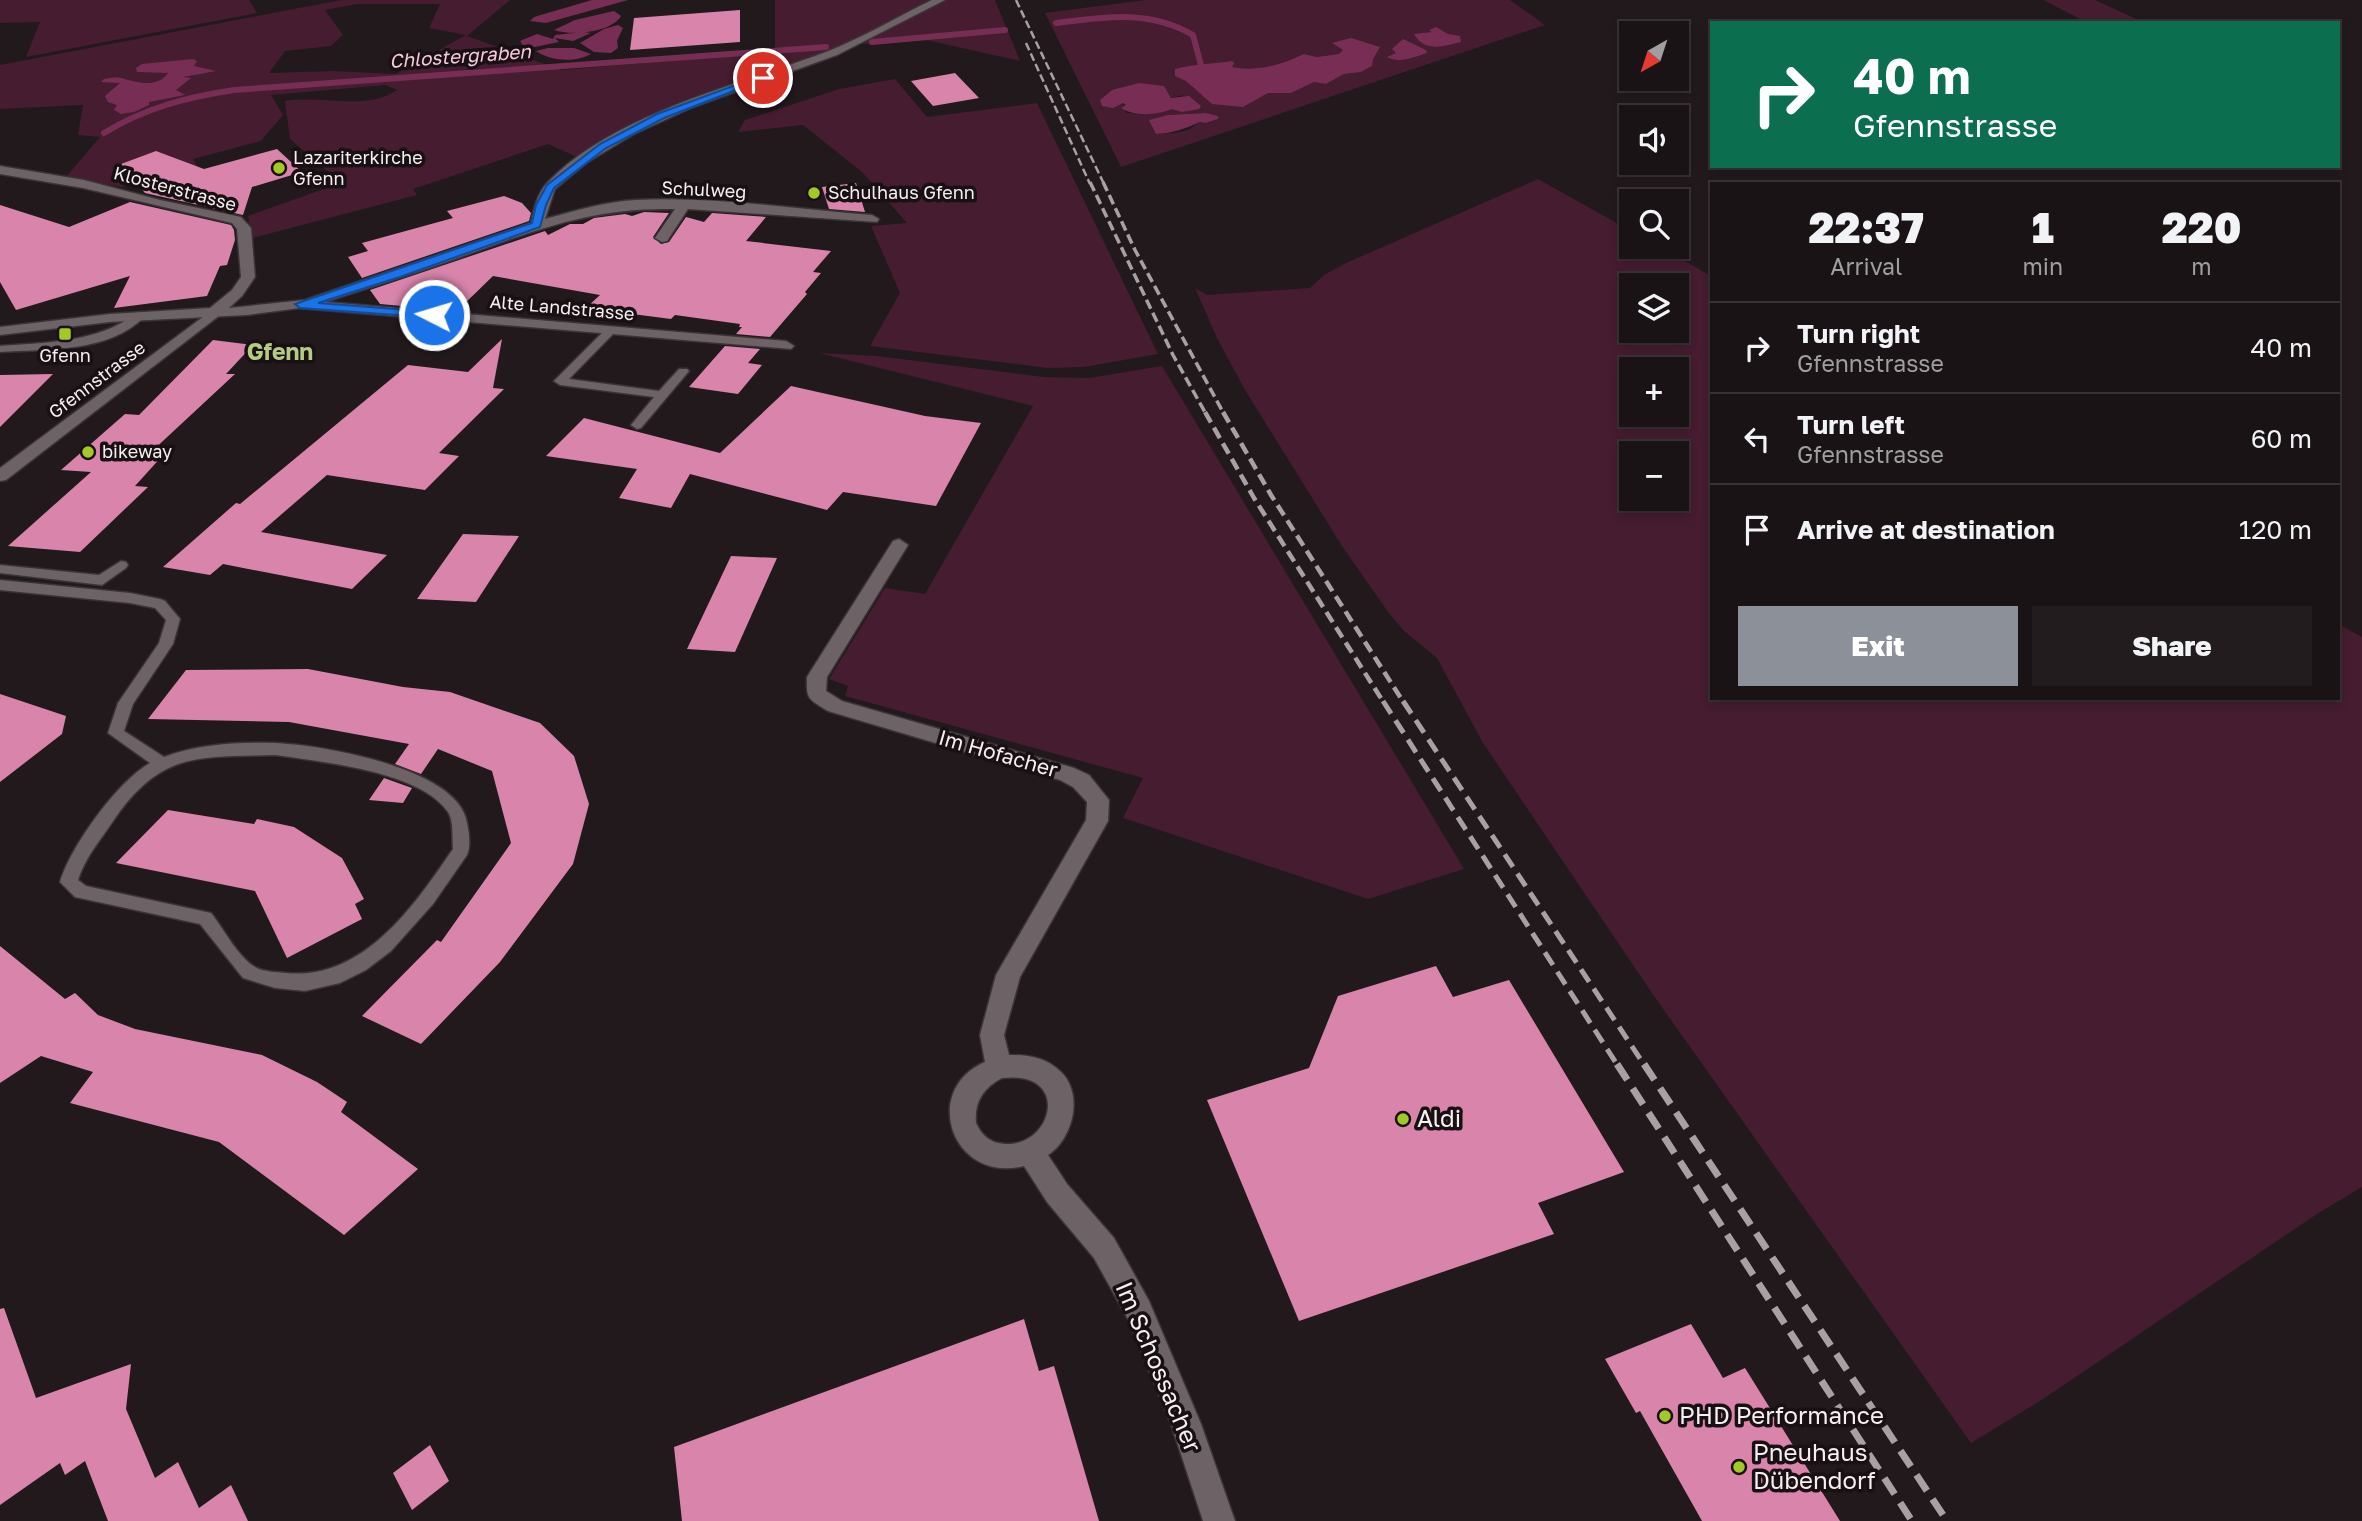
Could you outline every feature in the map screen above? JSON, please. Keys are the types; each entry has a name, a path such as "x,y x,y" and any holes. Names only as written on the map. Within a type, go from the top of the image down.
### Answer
{"street":[{"path":"300,304 396,275 537,225 541,205 550,187 582,160 623,134 660,116 833,52 940,0"},
{"name":"Klosterstrasse","path":"0,170 84,184 159,204 236,220 244,228 248,277 237,293 215,313"},
{"name":"Schulweg","path":"537,225 618,205 684,205 872,219"},
{"path":"662,237 684,205"},
{"name":"Alte Landstrasse","path":"0,331 139,316 215,313 300,304 786,346"},
{"name":"Gfennstrasse","path":"0,476 215,313"},
{"name":"Im Hofacher","path":"900,545 817,677 816,694 835,706 1067,774 1081,781 1098,800 1097,821 1008,975 992,1035 999,1067"},
{"path":"1030,1066 1055,1082 1063,1107 1055,1134 1031,1153 1003,1157 978,1148 965,1132 961,1113 967,1093 980,1077 999,1067 1030,1066"},
{"name":"Im Schossacher","path":"1031,1153 1057,1194 1104,1248 1139,1311 1186,1424 1219,1521"}],"lane":[{"path":"0,349 104,338 121,330 139,316"},
{"path":"609,332 560,381 662,395"},
{"path":"637,425 683,371"},
{"path":"0,569 102,580 121,565"},
{"path":"0,585 130,598 160,604 173,619 166,644 126,703 116,733 160,762 185,755 276,749 389,771 432,786 456,810 461,850 429,901 367,961 336,978 294,985 248,973 205,918 80,892 69,882 74,863 129,786 160,762"}],"shaded area":[{"path":"0,0 249,0 257,13 26,57 40,22 0,23"},
{"path":"341,0 510,0 467,36 561,70 775,52 775,0 933,0 830,50 679,105 579,158 548,144 413,189 417,195 252,238 248,216 341,183 290,139 285,101 373,100 397,90 386,85 271,95 283,115 261,141 193,159 199,170 121,187 66,177 100,137 78,135 83,105 0,109 0,65","holes":["358,4 440,4 429,28 466,35 396,74 332,71 269,73 285,51 331,46 343,35 325,10"]},
{"path":"592,0 628,0 546,23 530,21 534,17"},
{"path":"946,0 995,0 1020,61 926,40 860,44"},
{"path":"1145,0 1510,0 1545,25 1121,167 1045,13","holes":["1333,43 1372,66 1361,72 1344,74 1326,84 1314,82 1291,93 1268,93 1243,107 1214,100 1198,92 1192,86 1185,67 1232,61 1231,67 1260,68 1304,54 1317,57 1340,54 1343,50","1112,90 1167,94 1172,98 1183,95 1171,107 1152,113 1127,113 1122,108 1126,105 1100,100","1206,113 1218,119 1207,123 1200,122 1188,130 1156,134 1168,115"]},
{"path":"2043,0 2095,0 2141,21 2084,21"},
{"path":"614,11 621,16 616,22 600,29 580,33 554,30 575,20"},
{"path":"618,25 623,28 617,41 618,48 611,53 594,52 580,43 604,29"},
{"path":"1436,27 1448,34 1460,36 1461,42 1429,46 1418,40 1414,34 1432,32 1429,30"},
{"path":"591,33 573,41 555,38 559,42 525,49 520,41 537,34 553,39 555,35"},
{"path":"1351,38 1380,47 1372,66 1361,72 1344,74 1326,84 1314,82 1291,93 1268,93 1243,107 1212,104 1186,81 1175,76 1175,69 1196,65 1232,61 1232,67 1260,68 1304,54 1317,57 1339,54 1343,50 1332,43"},
{"path":"1403,39 1427,53 1402,60 1387,57 1396,53 1392,49"},
{"path":"574,48 591,54 578,59 563,60 536,51"},
{"path":"193,59 197,61 194,66 216,71 183,77 191,78 176,90 185,95 149,102 149,105 134,112 121,114 114,110 117,105 108,102 105,96 120,83 101,82 104,79 117,77 152,83 168,73 137,72 136,68 142,64"},
{"path":"895,79 927,117 1037,103 1158,354 1084,367 1048,368 870,346 900,293 871,226 907,223 862,172 803,125 738,132 745,120 839,89"},
{"path":"1139,83 1164,86 1171,98 1189,96 1201,106 1199,109 1182,112 1172,109 1146,114 1126,111 1121,108 1126,105 1123,103 1113,108 1102,106 1100,100 1112,90"},
{"path":"1206,113 1218,116 1218,119 1156,134 1149,120 1168,115"},
{"path":"1538,179 1619,224 1619,259 1681,259 1710,275 1710,700 2340,700 2340,625 2362,637 2362,1187 2317,1214 2043,1399 1971,1443 1654,996 1483,743 1437,658 1404,631 1342,546 1245,390 1217,338 1195,288 1207,295 1310,288 1324,275 1346,263"},
{"path":"819,353 877,356 1044,377 1090,378 1162,366 1464,869 1368,899 1123,818 1143,778 845,696 848,686 829,679 885,588 925,594 1033,406"}],"building":[{"path":"740,10 740,42 630,50 634,18"},
{"path":"955,73 979,98 933,106 911,81"},
{"path":"277,149 302,172 252,187 243,215 145,193 121,164 156,151 204,169"},
{"name":"Schulhaus Gfenn","path":"856,183 865,212 829,209 822,187"},
{"path":"504,196 522,203 531,213 529,221 362,278 348,257 368,251 362,243 453,218 447,211"},
{"path":"130,202 231,225 235,240 227,265 220,266 207,296 114,308 130,276 16,310 0,282 0,205 69,227"},
{"path":"644,212 669,213 653,237 661,244 669,242 686,217 704,222 712,213 766,217 746,241 831,251 813,272 821,273 805,292 807,294 770,337 736,334 742,327 739,327 740,324 675,315 671,319 586,308 600,295 493,276 457,311 380,304 370,290 545,231 548,235 570,224 583,224 594,218 625,214 632,216"},
{"path":"502,339 493,388 504,389 439,453 459,456 425,490 327,475 261,532 387,555 352,589 223,564 210,575 163,567 236,503 240,504 408,365 468,372"},
{"path":"213,340 253,345 226,374 235,374 150,453 164,454 135,486 148,487 80,552 8,546 91,472 61,470 125,414 139,415"},
{"path":"725,346 760,349 748,363 762,365 738,394 689,387"},
{"path":"53,374 0,427 0,375"},
{"path":"791,386 925,416 981,423 936,506 843,492 827,510 690,474 671,508 619,498 637,469 546,456 584,418 720,453"},
{"path":"463,534 519,536 476,602 417,599"},
{"path":"731,556 777,558 735,652 687,649"},
{"path":"308,669 403,687 450,692 540,723 574,756 589,804 573,864 500,962 421,1044 362,1016 437,940 441,942 511,843 492,771 438,749 421,774 395,764 409,744 289,722 148,719 186,670"},
{"path":"0,694 66,716 62,734 0,782"},
{"path":"384,778 412,788 403,803 369,800"},
{"path":"168,810 254,824 257,819 294,827 342,858 364,899 355,904 362,919 287,958 255,891 116,863"},
{"path":"0,946 65,999 75,993 98,1015 135,1029 262,1055 317,1082 347,1102 341,1112 418,1169 344,1235 219,1142 70,1103 93,1072 41,1056 0,1083"},
{"name":"Aldi","path":"1436,966 1453,997 1509,980 1624,1172 1538,1203 1554,1234 1299,1321 1207,1100 1309,1068 1338,996"},
{"path":"4,1308 36,1398 131,1364 126,1409 155,1478 178,1462 199,1508 231,1485 248,1521 108,1521 85,1461 65,1475 60,1463 0,1505 0,1309"},
{"path":"1024,1319 1039,1371 1054,1366 1099,1521 682,1521 674,1447"},
{"name":"Pneuhaus Dübendorf","path":"1691,1324 1723,1378 1745,1368 1840,1521 1702,1521 1640,1411 1636,1413 1605,1359"},
{"path":"430,1445 449,1481 412,1510 393,1473"}],"waterway":[{"name":"Chlostergraben","path":"1056,23 1109,17 1160,21 1193,35 1201,65"},
{"name":"Chlostergraben","path":"872,42 1005,30"},
{"name":"Chlostergraben","path":"104,133 119,124 167,105 234,90 826,47"}],"railway":[{"path":"1016,0 1104,184"},
{"path":"1026,43 1090,184"},
{"path":"1090,182 1173,355 1206,414"},
{"path":"1103,182 1135,250 1224,414"},
{"path":"1205,412 1254,498 1384,703"},
{"path":"1223,412 1271,495 1404,703"},
{"path":"1383,701 1618,1066"},
{"path":"1403,701 1645,1066"},
{"path":"1617,1064 1912,1521"},
{"path":"1644,1064 1947,1521"}],"place":[{"name":"Lazariterkirche Gfenn","path":"279,168"},
{"name":"Schulhaus Gfenn","path":"814,193"},
{"name":"Gfenn","path":"65,334"},
{"name":"bikeway","path":"88,452"},
{"name":"Aldi","path":"1403,1119"},
{"name":"PHD Performance","path":"1665,1416"},
{"name":"Pneuhaus Dübendorf","path":"1739,1467"}],"district":[{"name":"Gfenn","path":"280,352"}],"route":[{"path":"434,315 300,304 396,275 537,225 541,205 550,187 562,175 603,146 660,116 763,78"}]}
